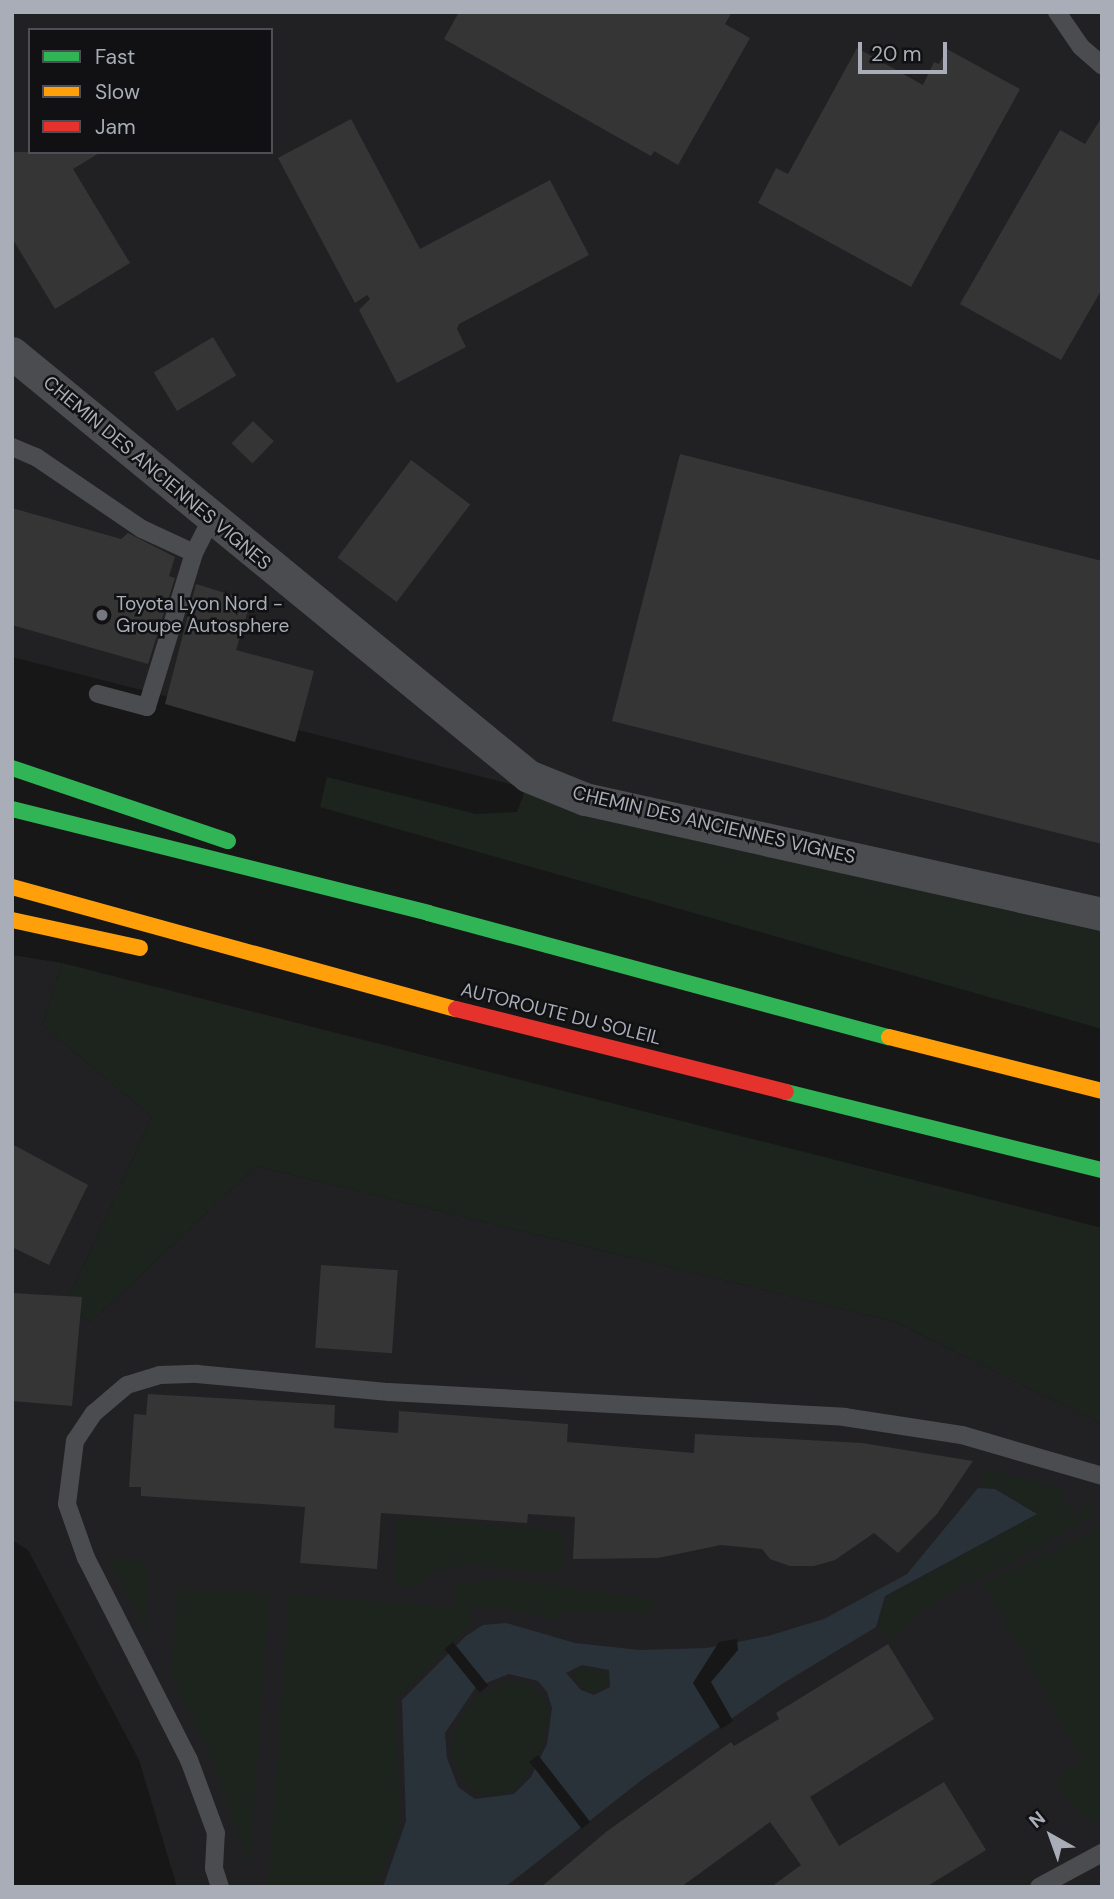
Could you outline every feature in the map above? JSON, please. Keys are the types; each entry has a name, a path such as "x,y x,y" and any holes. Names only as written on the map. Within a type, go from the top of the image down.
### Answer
{"highway":[{"path":"12,768 134,806 428,913"},
{"path":"12,809 428,913 653,976 1102,1091"},
{"name":"AUTOROUTE DU SOLEIL","path":"12,887 514,1025 1102,1170"},
{"path":"12,920 159,953"},
{"path":"343,996 514,1025"}],"street":[{"name":"CHEMIN DES ANCIENNES VIGNES","path":"15,361 528,776 585,799 1102,914"}],"lane":[{"path":"1057,12 1081,47 1102,65"},
{"path":"12,447 36,457 142,529 194,553"},
{"path":"98,694 147,707 194,553 212,518"},
{"path":"12,784 134,806"},
{"path":"220,1887 214,1868 216,1832 189,1760 86,1558 67,1504 75,1441 94,1413 127,1385 160,1375 197,1374 389,1392 844,1418 962,1435 1102,1476"},
{"path":"1039,1887 1102,1853"}],"shaded area":[{"path":"12,12 1102,12 1102,922 526,788 12,657"},
{"path":"327,777 476,814 517,812 526,788 1102,921 1102,1029 320,807"},
{"path":"12,955 62,963 42,1025 152,1117 66,1304 91,1322 256,1166 896,1322 1102,1424 1102,1887 177,1887 139,1760 28,1550 12,1540"},
{"path":"62,963 1102,1228 1102,1424 896,1322 256,1166 91,1322 66,1304 152,1117 42,1025"},
{"path":"988,1469 1063,1490 1064,1502 1076,1514 1082,1512 1085,1499 1091,1499 1090,1519 931,1604 890,1641 878,1628 887,1597 1038,1514 996,1487 979,1486"},
{"path":"978,1488 995,1489 1037,1514 885,1596 876,1627 782,1684 643,1779 505,1887 383,1887 406,1821 402,1700 466,1636 483,1625 506,1623 575,1643 639,1650 707,1648 768,1636 824,1619 907,1574","holes":["582,1665 609,1670 610,1687 594,1695 581,1690 566,1673","509,1674 538,1681 547,1692 552,1708 547,1744 531,1777 514,1794 475,1799 458,1787 447,1758 445,1733 476,1687"]},
{"path":"397,1518 565,1531 563,1573 468,1564 439,1570 414,1587 394,1584"},
{"path":"1102,1527 1102,1826 1077,1812 1056,1779 1083,1760 984,1584"},
{"path":"107,1558 148,1563 146,1630"},
{"path":"506,1579 655,1600 652,1614 561,1611 559,1620 509,1609 464,1607 469,1609 471,1624 395,1701 400,1825 377,1887 268,1887 289,1595 453,1607 456,1584"},
{"path":"178,1589 269,1593 250,1866 208,1750 171,1676"},
{"path":"600,1667 611,1679 600,1691 586,1691 572,1676 577,1669"},
{"path":"513,1680 527,1683 545,1699 549,1708 544,1745 517,1788 495,1796 481,1795 466,1787 450,1746 456,1727 476,1697"}],"pier":[{"path":"737,1639 738,1650 711,1682 733,1721 721,1729 693,1683 719,1642"},
{"path":"453,1642 488,1686 480,1692 444,1649"},
{"path":"538,1755 590,1822 582,1829 529,1762"}],"building":[{"path":"459,12 732,12 725,24 750,38 678,165 654,151 651,156 444,39"},
{"path":"857,48 923,85 934,62 939,64 947,49 1020,89 911,287 758,203 776,168 788,174"},
{"path":"1102,117 1102,289 1061,360 960,304 1060,130 1085,144"},
{"path":"351,119 420,249 550,180 589,255 459,324 457,329 466,347 397,383 359,310 370,299 367,295 355,303 278,158"},
{"path":"12,152 98,154 73,169 130,263 55,309 12,238"},
{"path":"213,337 236,376 177,411 154,373"},
{"path":"253,421 274,441 252,463 231,443"},
{"path":"680,454 1102,561 1102,844 612,721"},
{"path":"411,460 470,505 397,602 338,557"},
{"path":"12,508 121,539 128,533 175,557 169,576 175,578 148,664 12,625"},
{"path":"196,584 251,601 236,650 314,671 295,742 165,704"},
{"path":"12,1144 88,1185 49,1265 12,1247"},
{"path":"321,1265 398,1270 392,1353 315,1348"},
{"path":"12,1293 82,1297 72,1406 12,1401"},
{"path":"148,1394 335,1405 334,1428 398,1433 399,1411 568,1424 567,1442 694,1453 695,1434 862,1443 973,1461 937,1514 898,1553 874,1533 835,1560 814,1566 790,1566 770,1559 762,1549 721,1545 658,1558 573,1559 575,1517 528,1514 527,1523 381,1513 377,1569 300,1563 305,1507 141,1496 141,1487 129,1487 134,1414 146,1415"},
{"path":"888,1644 934,1719 810,1797 839,1846 944,1782 986,1850 926,1887 771,1887 801,1865 770,1822 681,1887 541,1887 606,1832 731,1742 734,1746 779,1719 776,1713"}],"traffic: fast":[{"path":"12,768 228,841"},
{"path":"12,809 428,913 889,1037"},
{"path":"786,1092 1102,1170"}],"traffic: slow":[{"path":"12,887 456,1009"},
{"path":"12,920 140,948"},
{"path":"889,1037 1102,1091"}],"traffic: jam":[{"path":"456,1009 786,1092"}],"place":[{"name":"Toyota Lyon Nord - Groupe Autosphere","path":"102,615"}]}
